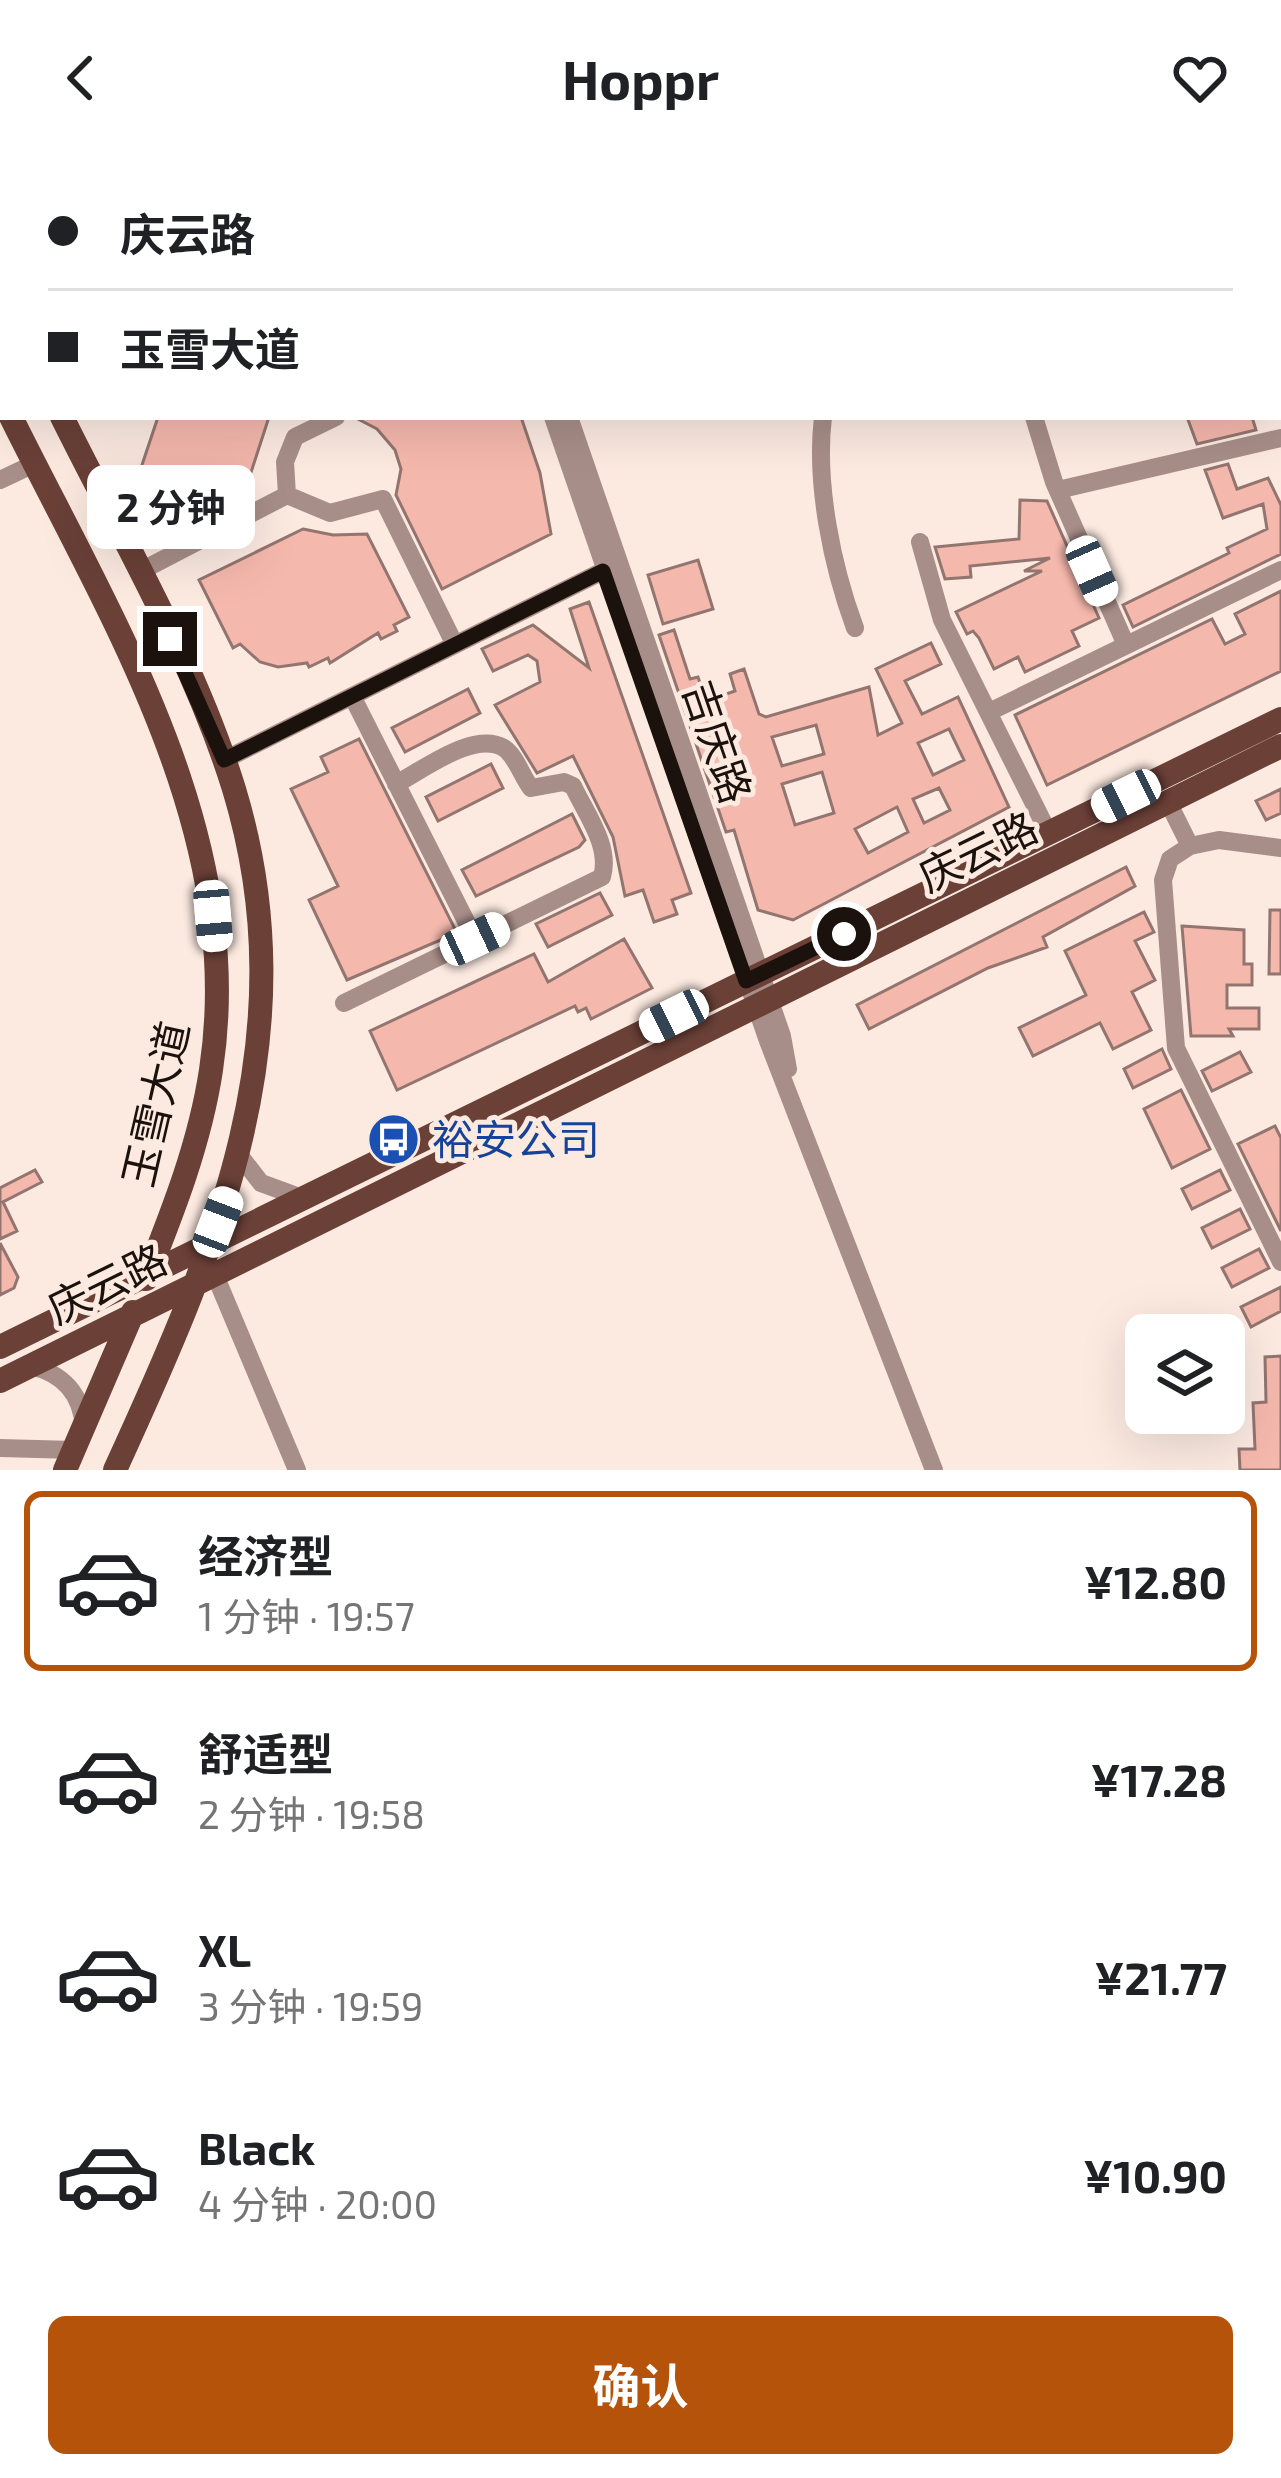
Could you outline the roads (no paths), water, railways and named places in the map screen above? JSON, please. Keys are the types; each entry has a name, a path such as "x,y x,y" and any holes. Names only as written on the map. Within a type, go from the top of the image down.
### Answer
{"main road":[{"name":"玉雪大道","path":"12,420 168,744 197,828 211,901 217,1012 207,1095 183,1183 74,1450"},
{"name":"玉雪大道","path":"63,420 224,760 255,878 264,978 257,1076 240,1156 208,1245 204,1280 116,1470"},
{"name":"庆云路","path":"0,1347 1281,719"},
{"name":"庆云路","path":"0,1381 1281,746"}],"street":[{"path":"287,495 285,462 295,437 330,420"},
{"name":"吉庆路","path":"554,420 603,571 934,1470"},
{"name":"吉庆路","path":"570,420 753,978"},
{"path":"823,420 822,470 844,596 855,628"},
{"path":"1035,420 1058,490 1126,645"},
{"path":"1058,490 1281,434"},
{"path":"0,480 34,464"},
{"path":"139,572 287,495"},
{"path":"287,495 329,513 383,499 455,645"},
{"path":"920,542 942,620 1049,834"},
{"path":"988,712 1281,570"},
{"path":"224,760 603,571"},
{"path":"352,696 475,939"},
{"path":"344,1003 602,877 604,850 573,787 564,782 531,788 507,750 483,743 396,784"},
{"path":"1168,802 1190,846"},
{"path":"1281,848 1220,840 1190,846 1170,859 1163,880 1177,1048 1281,1262"},
{"path":"240,1156 261,1183 302,1198"},
{"path":"204,1280 297,1470"},
{"path":"0,1448 74,1450 72,1390 58,1376 30,1366"},
{"path":"12,1470 22,1451"}],"place":[{"name":"裕安公司","path":"393,1140"}]}
